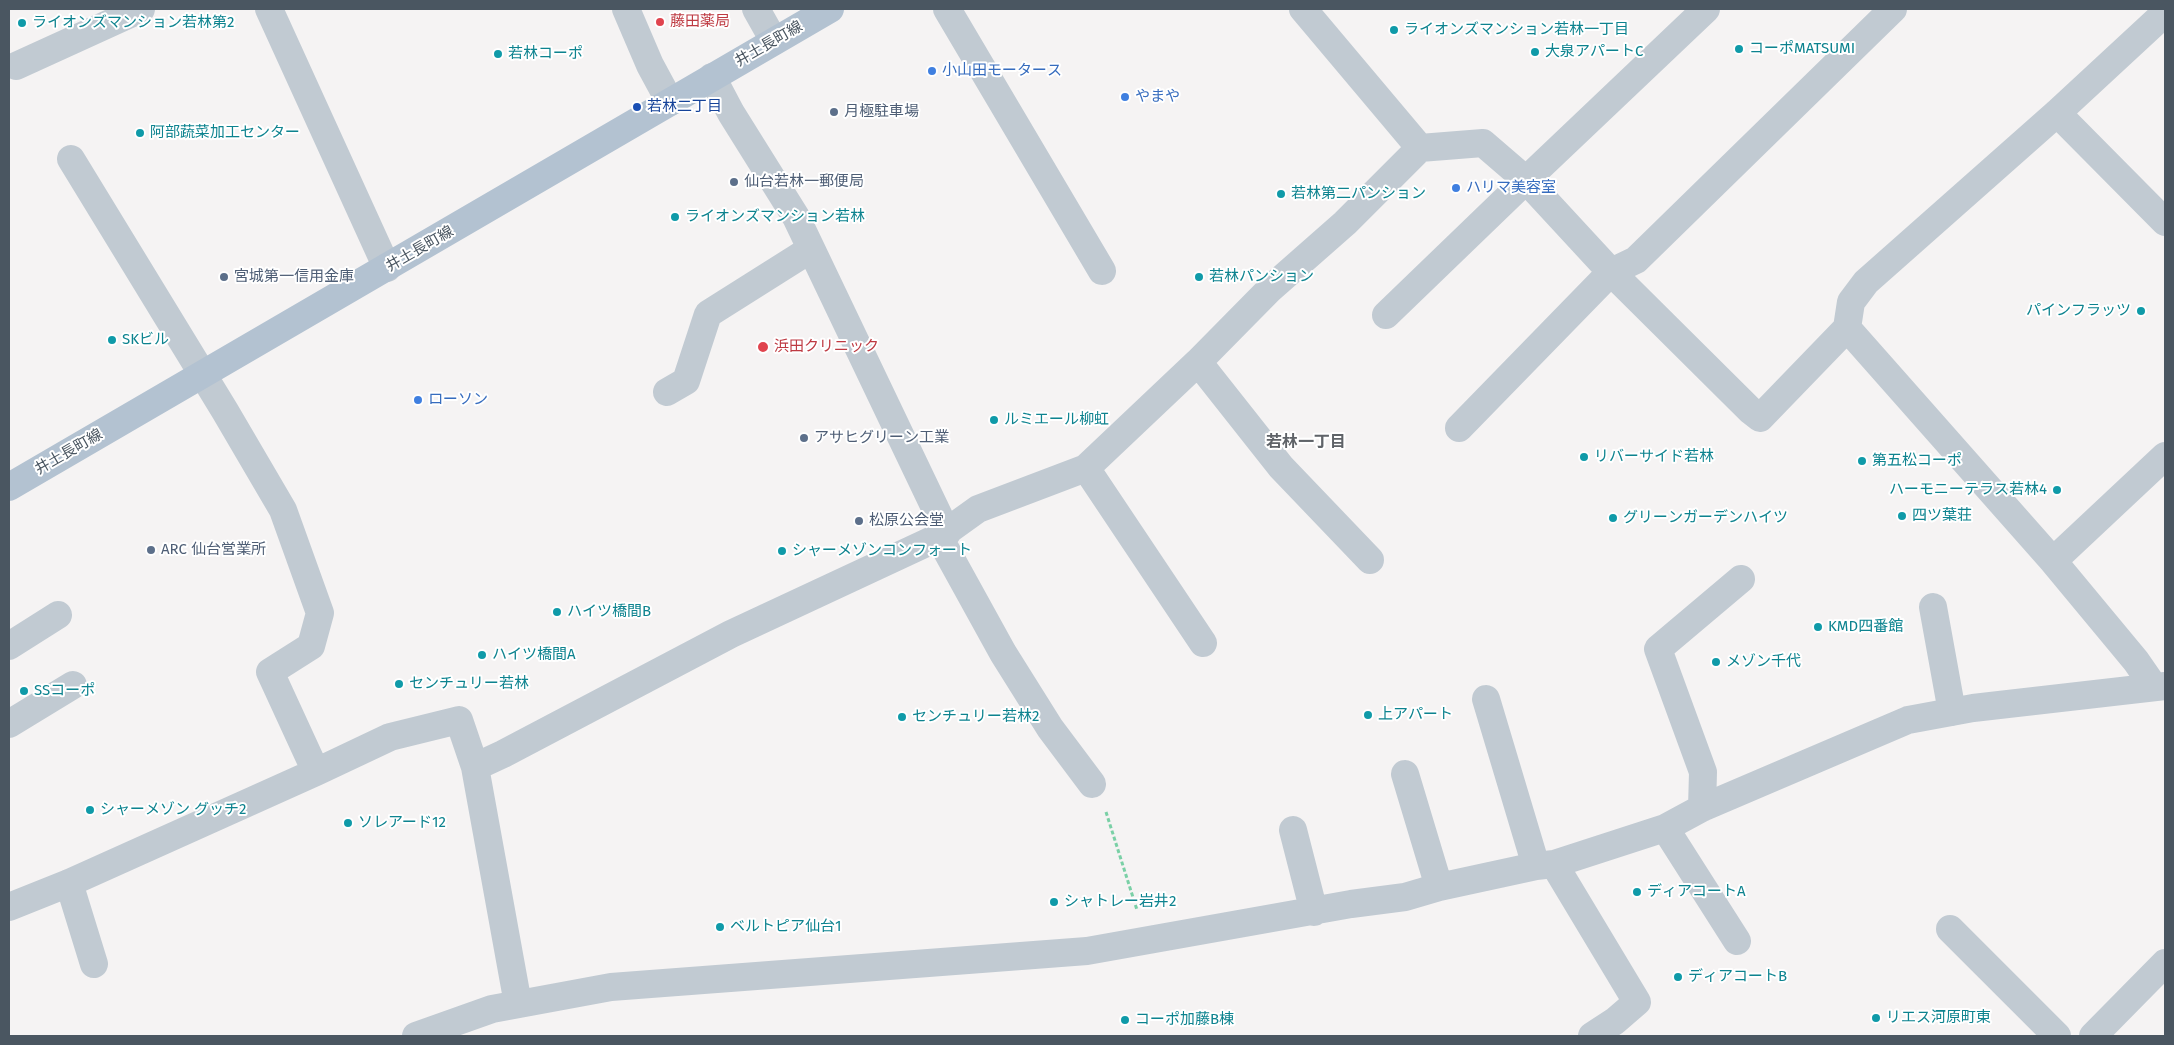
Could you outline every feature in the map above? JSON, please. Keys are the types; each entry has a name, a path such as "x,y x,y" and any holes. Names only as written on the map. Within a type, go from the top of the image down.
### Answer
{"main road":[{"name":"井土長町線","path":"9,487 830,9"}],"street":[{"path":"16,66 141,9"},
{"path":"269,9 388,268"},
{"path":"626,9 650,65 670,102"},
{"path":"756,9 774,41"},
{"path":"947,9 1102,271"},
{"path":"1304,9 1420,148"},
{"path":"1386,315 1706,9"},
{"path":"1458,428 1611,272 1636,260 1893,9"},
{"path":"474,767 503,754 731,634 943,535 978,509 1086,468 1198,362 1270,290 1346,223 1420,148 1483,143 1526,180 1611,272 1760,418 1847,328 1851,302 1866,282 2058,113 2151,16"},
{"path":"712,77 730,113 796,218 943,535 1003,653 1044,720 1092,784"},
{"path":"2058,113 2165,222"},
{"path":"71,159 283,510 320,613 311,646 270,672 316,772"},
{"path":"667,392 686,381 708,314 811,249"},
{"path":"1847,328 2053,561 2159,687"},
{"path":"1198,362 1281,467 1370,560"},
{"path":"2053,561 2165,456"},
{"path":"1086,468 1203,643"},
{"path":"1702,808 1704,772 1658,649 1741,579"},
{"path":"1932,607 1952,712"},
{"path":"9,646 58,615"},
{"path":"9,724 74,685"},
{"path":"424,1035 484,1011 611,987 1087,952 1351,904 1405,897 1439,887 1545,865 1664,828 1702,808 1908,720 1952,712 2159,687"},
{"path":"1486,699 1545,865 1637,1002 1615,1021 1592,1036"},
{"path":"9,907 69,883 390,737 459,720 474,767 518,1004"},
{"path":"1405,774 1439,887"},
{"path":"1664,828 1737,941"},
{"path":"1293,830 1314,912"},
{"path":"69,883 94,964"},
{"path":"1950,929 2057,1036"},
{"path":"2099,1034 2165,963"}],"path":[{"path":"1092,784 1105,810 1145,942"}],"place":[{"name":"藤田薬局","path":"660,22"},
{"name":"ライオンズマンション若林第2","path":"22,23"},
{"name":"ライオンズマンション若林一丁目","path":"1394,30"},
{"name":"コーポMATSUMI","path":"1739,49"},
{"name":"大泉アパートC","path":"1535,52"},
{"name":"若林コーポ","path":"498,54"},
{"name":"小山田モータース","path":"932,71"},
{"name":"やまや","path":"1125,97"},
{"name":"若林二丁目","path":"637,107"},
{"name":"月極駐車場","path":"834,112"},
{"name":"阿部蔬菜加工センター","path":"140,133"},
{"name":"仙台若林一郵便局","path":"734,182"},
{"name":"ハリマ美容室","path":"1456,188"},
{"name":"若林第二パンション","path":"1281,194"},
{"name":"ライオンズマンション若林","path":"675,217"},
{"name":"宮城第一信用金庫","path":"224,277"},
{"name":"若林パンション","path":"1199,277"},
{"name":"パインフラッツ","path":"2141,311"},
{"name":"SKビル","path":"112,340"},
{"name":"浜田クリニック","path":"763,347"},
{"name":"ローソン","path":"418,400"},
{"name":"ルミエール柳虹","path":"994,420"},
{"name":"アサヒグリーン工業","path":"804,438"},
{"name":"リバーサイド若林","path":"1584,457"},
{"name":"第五松コーポ","path":"1862,461"},
{"name":"ハーモニーテラス若林4","path":"2057,490"},
{"name":"四ツ葉荘","path":"1902,516"},
{"name":"グリーンガーデンハイツ","path":"1613,518"},
{"name":"松原公会堂","path":"859,521"},
{"name":"ARC 仙台営業所","path":"151,550"},
{"name":"シャーメゾンコンフォート","path":"782,551"},
{"name":"ハイツ橋間B","path":"557,612"},
{"name":"KMD四番館","path":"1818,627"},
{"name":"ハイツ橋間A","path":"482,655"},
{"name":"メゾン千代","path":"1716,662"},
{"name":"センチュリー若林","path":"399,684"},
{"name":"SSコーポ","path":"24,691"},
{"name":"上アパート","path":"1368,715"},
{"name":"センチュリー若林2","path":"902,717"},
{"name":"シャーメゾン グッチ2","path":"90,810"},
{"name":"ソレアード12","path":"348,823"},
{"name":"ディアコートA","path":"1637,892"},
{"name":"シャトレー岩井2","path":"1054,902"},
{"name":"ベルトピア仙台1","path":"720,927"},
{"name":"ディアコートB","path":"1678,977"},
{"name":"リエス河原町東","path":"1876,1018"},
{"name":"コーポ加藤B棟","path":"1125,1020"}],"district":[{"name":"若林一丁目","path":"1306,443"}]}
